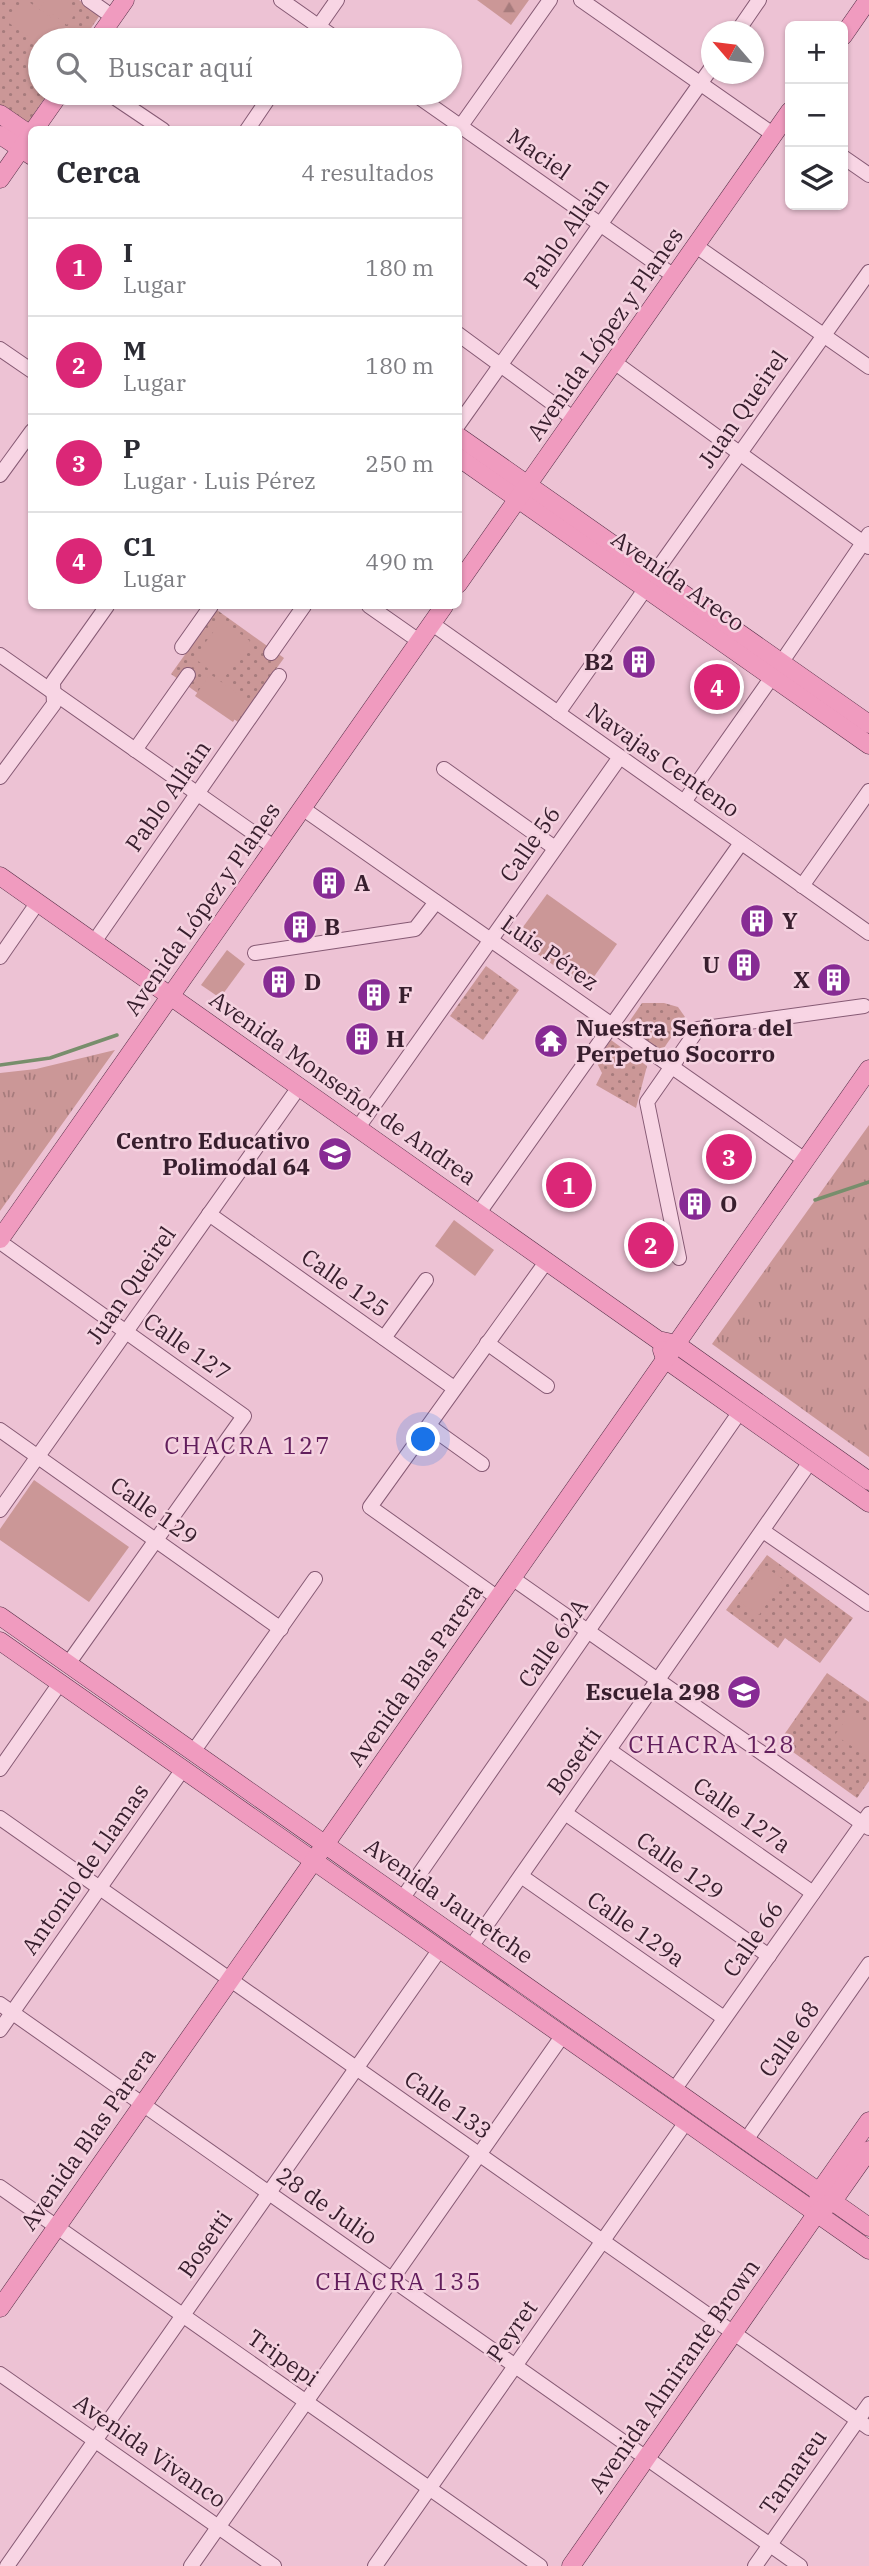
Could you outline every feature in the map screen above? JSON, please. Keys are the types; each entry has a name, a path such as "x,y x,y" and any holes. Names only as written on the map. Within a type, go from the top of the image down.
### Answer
{"main road":[{"path":"105,28 125,0"},
{"path":"848,29 867,1"},
{"path":"39,126 52,105"},
{"path":"0,114 28,138"},
{"name":"Avenida López y Planes","path":"462,578 785,121"},
{"path":"0,135 28,140"},
{"path":"0,179 28,143"},
{"name":"Avenida Areco","path":"462,439 523,492 777,670 869,745"},
{"name":"Avenida Areco","path":"462,459 523,492"},
{"name":"Avenida López y Planes","path":"0,1241 442,609"},
{"name":"Avenida Areco","path":"777,670 869,724"},
{"name":"Avenida Monseñor de Andrea","path":"0,876 658,1340 676,1344 869,1481"},
{"name":"Avenida Blas Parera","path":"0,2308 869,1069"},
{"path":"658,1340 666,1359 869,1503"},
{"name":"Avenida Jauretche","path":"0,1616 869,2227"},
{"name":"Avenida Jauretche","path":"0,1641 869,2250"},
{"name":"Avenida Almirante Brown","path":"570,2566 817,2213 869,2121"},
{"name":"Avenida Almirante Brown","path":"826,2197 869,2150"}],"street":[{"path":"89,0 113,17"},
{"path":"281,0 321,28"},
{"path":"318,26 337,0"},
{"path":"461,126 550,0"},
{"path":"581,0 774,135"},
{"path":"745,21 759,0"},
{"name":"Pablo Allain","path":"462,420 700,83"},
{"path":"126,105 157,126"},
{"path":"250,126 264,105"},
{"name":"Maciel","path":"429,105 457,126"},
{"name":"Maciel","path":"462,129 674,276"},
{"path":"848,160 869,175"},
{"path":"696,246 869,367"},
{"name":"Juan Queirel","path":"558,713 869,272"},
{"path":"462,337 574,419"},
{"path":"0,349 28,368"},
{"path":"614,362 867,541 684,802"},
{"path":"0,475 28,436"},
{"path":"0,777 54,704 53,682 105,609"},
{"path":"182,647 209,609"},
{"path":"271,653 302,609"},
{"path":"373,609 419,640"},
{"name":"Navajas Centeno","path":"431,624 869,933"},
{"path":"0,656 275,848"},
{"path":"135,750 188,675"},
{"name":"Pablo Allain","path":"94,942 279,676"},
{"name":"Calle 56","path":"358,1129 620,757"},
{"path":"444,769 555,848"},
{"path":"802,886 869,791"},
{"name":"Luis Pérez","path":"302,808 806,1160"},
{"path":"478,1214 741,843"},
{"path":"0,957 38,902"},
{"path":"255,953 415,929 436,902"},
{"path":"679,1258 647,1102 698,1028 864,1006"},
{"name":"Juan Queirel","path":"0,1510 299,1087"},
{"name":"Calle 125","path":"209,1214 454,1388"},
{"name":"Calle 127","path":"0,1241 244,1416 156,1541"},
{"path":"498,1598 370,1507 546,1262"},
{"path":"384,1338 426,1280"},
{"path":"487,1343 547,1386"},
{"name":"Calle 62A","path":"402,1899 739,1413"},
{"path":"429,1426 482,1464"},
{"name":"Calle 129","path":"0,1430 281,1629"},
{"name":"Bosetti","path":"471,1947 810,1462"},
{"path":"763,1531 869,1604"},
{"path":"68,1664 156,1541"},
{"path":"512,1578 867,1822"},
{"path":"193,1752 315,1579"},
{"path":"0,1769 60,1683"},
{"name":"Calle 127a","path":"609,1750 813,1893"},
{"name":"Antonio de Llamas","path":"0,2030 6,2008 99,1888 183,1769"},
{"name":"Calle 129","path":"565,1813 769,1956"},
{"name":"Calle 133","path":"0,1818 863,2424"},
{"name":"Calle 66","path":"674,2090 813,1893 867,1822"},
{"name":"Calle 129a","path":"521,1876 724,2018"},
{"name":"Bosetti","path":"7,2566 440,1949"},
{"name":"Calle 68","path":"746,2140 869,1964"},
{"name":"28 de Julio","path":"6,2008 800,2566"},
{"path":"191,2566 563,2035"},
{"name":"Peyret","path":"375,2566 686,2122"},
{"name":"Tripepi","path":"0,2187 540,2566"},
{"name":"Avenida Vivanco","path":"0,2374 274,2566"},
{"name":"Tamareu","path":"755,2566 863,2424 869,2404"}],"green space":[{"path":"0,0 79,0 100,15 91,28 28,28 28,105 40,105 27,124 0,105"},
{"path":"26,0 67,28 28,28 28,36 9,23"},
{"path":"45,0 64,0 78,10 67,25 41,6"},
{"path":"477,0 529,0 511,25"},
{"path":"217,610 284,658 238,722 171,674"},
{"path":"222,620 250,641 223,680 194,658"},
{"path":"210,674 247,700 233,722 195,696"},
{"path":"547,894 617,944 586,988 515,938"},
{"path":"227,950 245,964 220,998 201,985"},
{"path":"486,966 519,990 483,1040 450,1016"},
{"path":"642,1003 664,1003 678,1007 685,1017 664,1048 659,1050 628,1032 627,1025"},
{"path":"611,1040 647,1066 636,1108 596,1085 602,1073 596,1061"},
{"path":"115,1050 0,1211 0,1073 36,1069"},
{"path":"869,1125 869,1457 712,1344"},
{"path":"454,1220 494,1250 475,1276 435,1246"},
{"path":"34,1480 129,1547 89,1602 0,1540 0,1529"},
{"path":"767,1555 853,1618 820,1663 785,1638 778,1648 726,1610"},
{"path":"763,1565 784,1580 759,1615 737,1600"},
{"path":"827,1673 869,1702 869,1781 857,1798 779,1742"},
{"path":"849,1715 869,1729 869,1758 835,1735"}],"waterway":[{"path":"0,1065 50,1058 117,1035"},
{"path":"815,1200 869,1182"}],"place":[{"name":"B2","path":"639,662"},
{"name":"C1","path":"717,687"},
{"name":"A","path":"329,883"},
{"name":"Y","path":"757,921"},
{"name":"B","path":"300,927"},
{"name":"U","path":"744,965"},
{"name":"X","path":"834,980"},
{"name":"D","path":"279,982"},
{"name":"F","path":"374,995"},
{"name":"H","path":"362,1039"},
{"name":"Nuestra Señora del Perpetuo Socorro","path":"551,1041"},
{"name":"Centro Educativo Polimodal 64","path":"335,1154"},
{"name":"P","path":"729,1157"},
{"name":"I","path":"569,1185"},
{"name":"O","path":"695,1204"},
{"name":"M","path":"651,1245"},
{"name":"Escuela 298","path":"744,1692"}],"district":[{"name":"CHACRA 127","path":"248,1446"},
{"name":"CHACRA 128","path":"712,1745"},
{"name":"CHACRA 135","path":"399,2282"}]}
